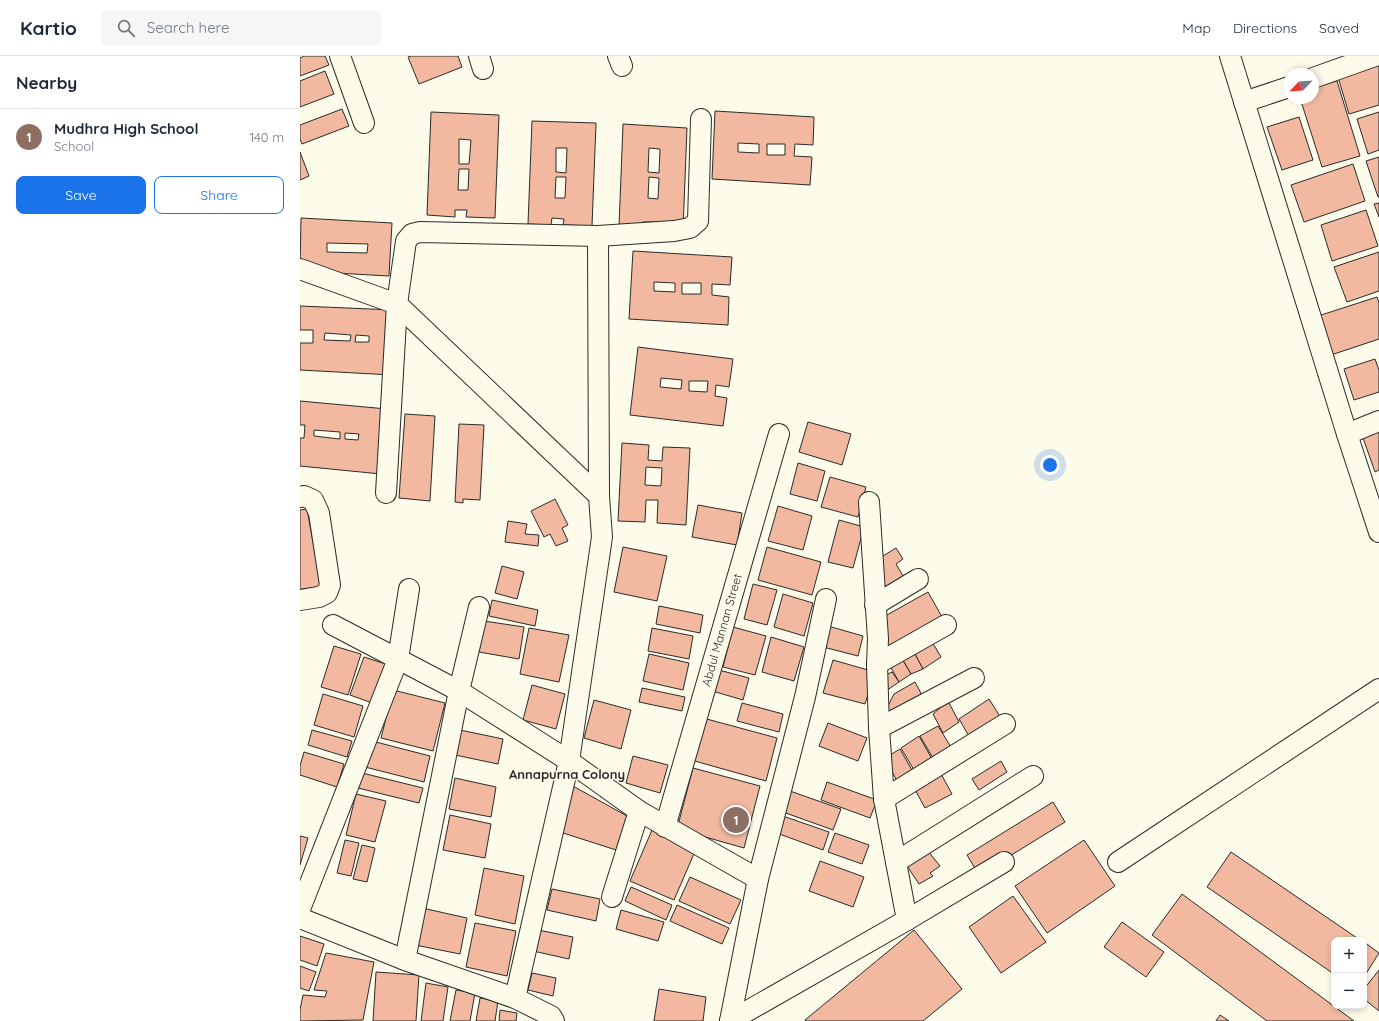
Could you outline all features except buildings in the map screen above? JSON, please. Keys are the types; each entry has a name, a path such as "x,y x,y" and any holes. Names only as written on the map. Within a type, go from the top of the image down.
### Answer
{"street":[{"path":"340,56 364,123"},
{"path":"1230,56 1347,434 1379,532"},
{"path":"1319,76 1375,56"},
{"path":"1244,102 1283,89"},
{"path":"386,493 397,304 406,241 412,234 420,232 598,236 674,231 690,228 698,221 702,119"},
{"path":"515,998 569,761 602,537 599,496 598,236"},
{"path":"300,269 397,304 599,496"},
{"path":"1347,434 1379,421"},
{"name":"Abdul Mannan Street","path":"665,827 779,434"},
{"path":"300,497 304,496 313,500 319,513 330,584 327,593 319,597 300,600"},
{"path":"869,502 878,639 877,664 879,728 884,799 907,920"},
{"path":"875,605 918,579"},
{"path":"300,909 398,659 408,589"},
{"path":"730,1021 758,879 805,697 826,599"},
{"path":"405,960 459,691 479,607"},
{"path":"333,625 459,691 569,761 639,812 758,879"},
{"path":"877,664 946,625"},
{"path":"879,728 974,678"},
{"path":"1118,862 1379,689"},
{"path":"884,799 1005,724"},
{"path":"896,862 1033,776"},
{"path":"612,897 639,812"},
{"path":"730,1021 907,920 1004,862"},
{"path":"300,918 405,960 515,998 550,1016 554,1021"}],"place":[{"name":"Mudhra High School","path":"736,820"}],"district":[{"name":"Annapurna Colony","path":"567,774"}]}
